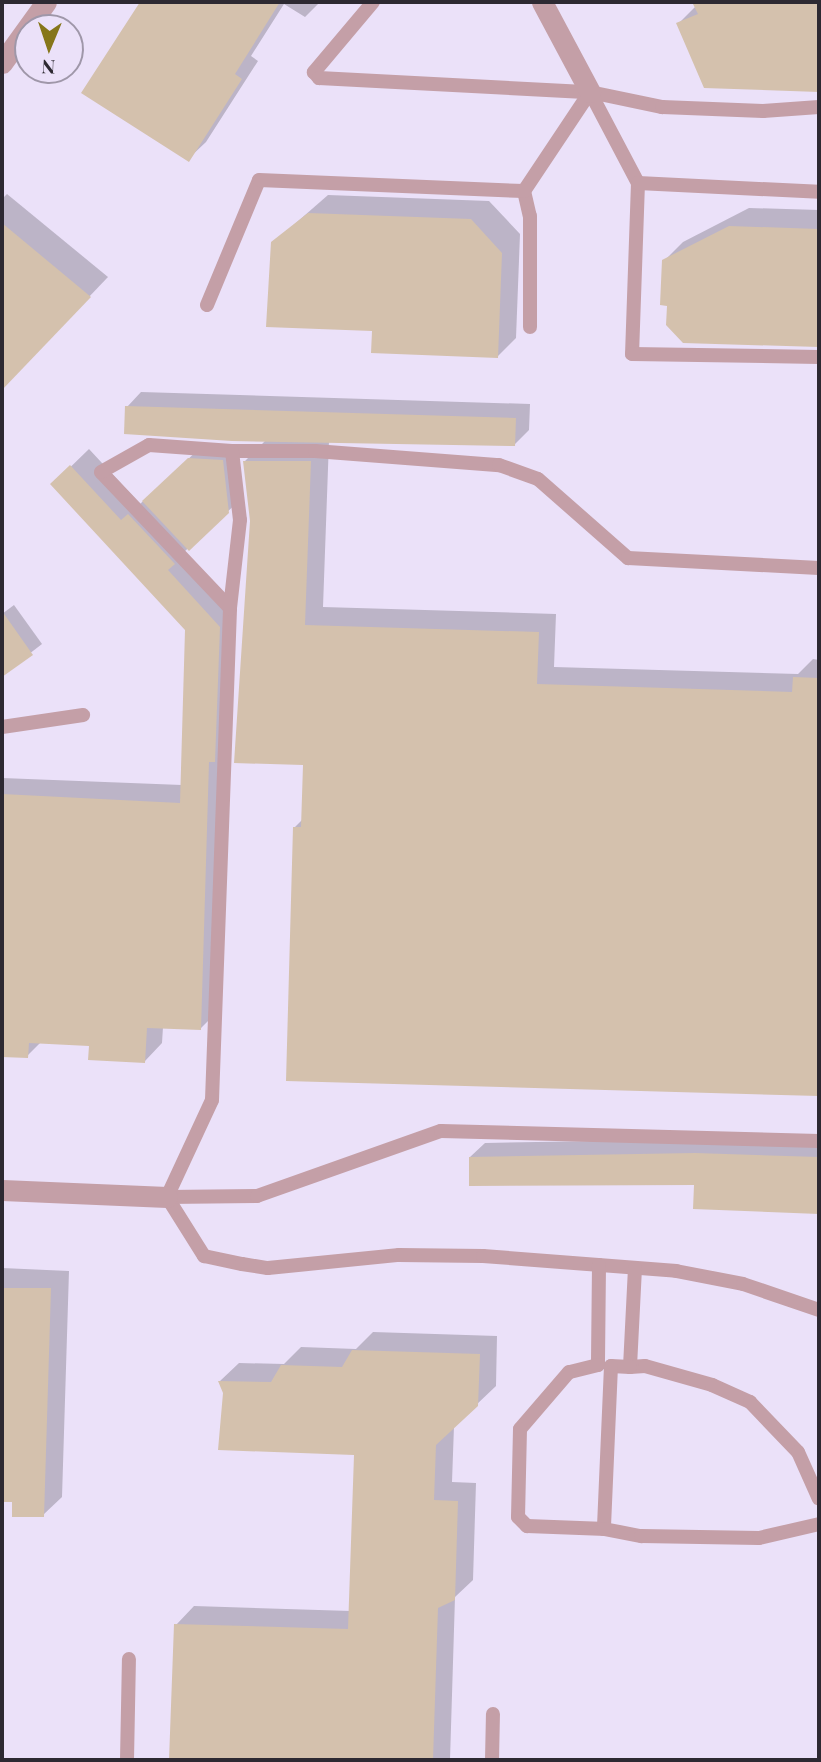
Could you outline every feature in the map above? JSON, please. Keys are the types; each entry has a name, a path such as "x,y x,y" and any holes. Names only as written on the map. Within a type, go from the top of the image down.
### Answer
{"street":[{"path":"2,63 46,2"},
{"path":"542,2 590,92"},
{"path":"2,1190 167,1197"}],"lane":[{"path":"373,2 314,72 319,78 590,92 662,107 763,111 819,107"},
{"path":"590,92 638,183 632,354 819,357"},
{"path":"530,327 530,216 524,191 590,92"},
{"path":"207,305 259,180 524,191"},
{"path":"638,183 819,192"},
{"path":"230,608 101,472 149,445 232,451 315,451 499,465 538,479 628,558 819,568"},
{"path":"167,1197 212,1100 230,608 240,520 232,451"},
{"path":"2,727 83,715"},
{"path":"167,1197 257,1196 441,1131 819,1141"},
{"path":"167,1197 204,1256 268,1268 399,1255 599,1265 743,1283 819,1310"},
{"path":"599,1265 604,1366 606,1529"},
{"path":"631,1367 635,1268"},
{"path":"819,1499 797,1451 750,1402 712,1385 645,1366 604,1366 569,1372 520,1429 517,1517 527,1526 606,1529 640,1536 759,1538 819,1524"},
{"path":"127,1760 129,1659"},
{"path":"492,1760 493,1714"}],"building":[{"path":"140,2 280,2 235,74 242,79 189,162 81,93"},
{"path":"692,2 819,2 819,92 704,88 676,23 698,14"},
{"path":"308,213 471,219 502,253 498,358 371,353 372,331 266,327 271,242"},
{"path":"2,223 91,297 2,390"},
{"path":"729,226 819,229 819,347 683,343 666,325 667,306 660,305 662,260"},
{"path":"125,406 516,418 515,446 232,441 124,434"},
{"path":"188,458 223,460 229,513 189,551 142,501"},
{"path":"243,461 311,461 305,625 539,632 537,684 792,692 793,677 819,678 819,1096 286,1081 293,827 301,827 303,765 234,763 250,521"},
{"path":"70,465 121,520 128,514 175,564 168,570 220,627 215,762 209,762 201,1030 147,1028 145,1063 88,1060 89,1046 29,1043 28,1058 2,1057 2,794 180,803 185,630 50,484"},
{"path":"2,611 33,655 2,677"},
{"path":"695,1153 819,1157 819,1214 693,1209 694,1185 469,1186 469,1157"},
{"path":"2,1288 51,1288 44,1517 12,1517 12,1502 2,1502"},
{"path":"352,1350 480,1354 478,1406 436,1445 434,1500 458,1501 455,1600 438,1608 433,1760 169,1760 174,1624 348,1629 354,1455 218,1450 223,1393 218,1381 271,1382 281,1365 342,1367"}]}
